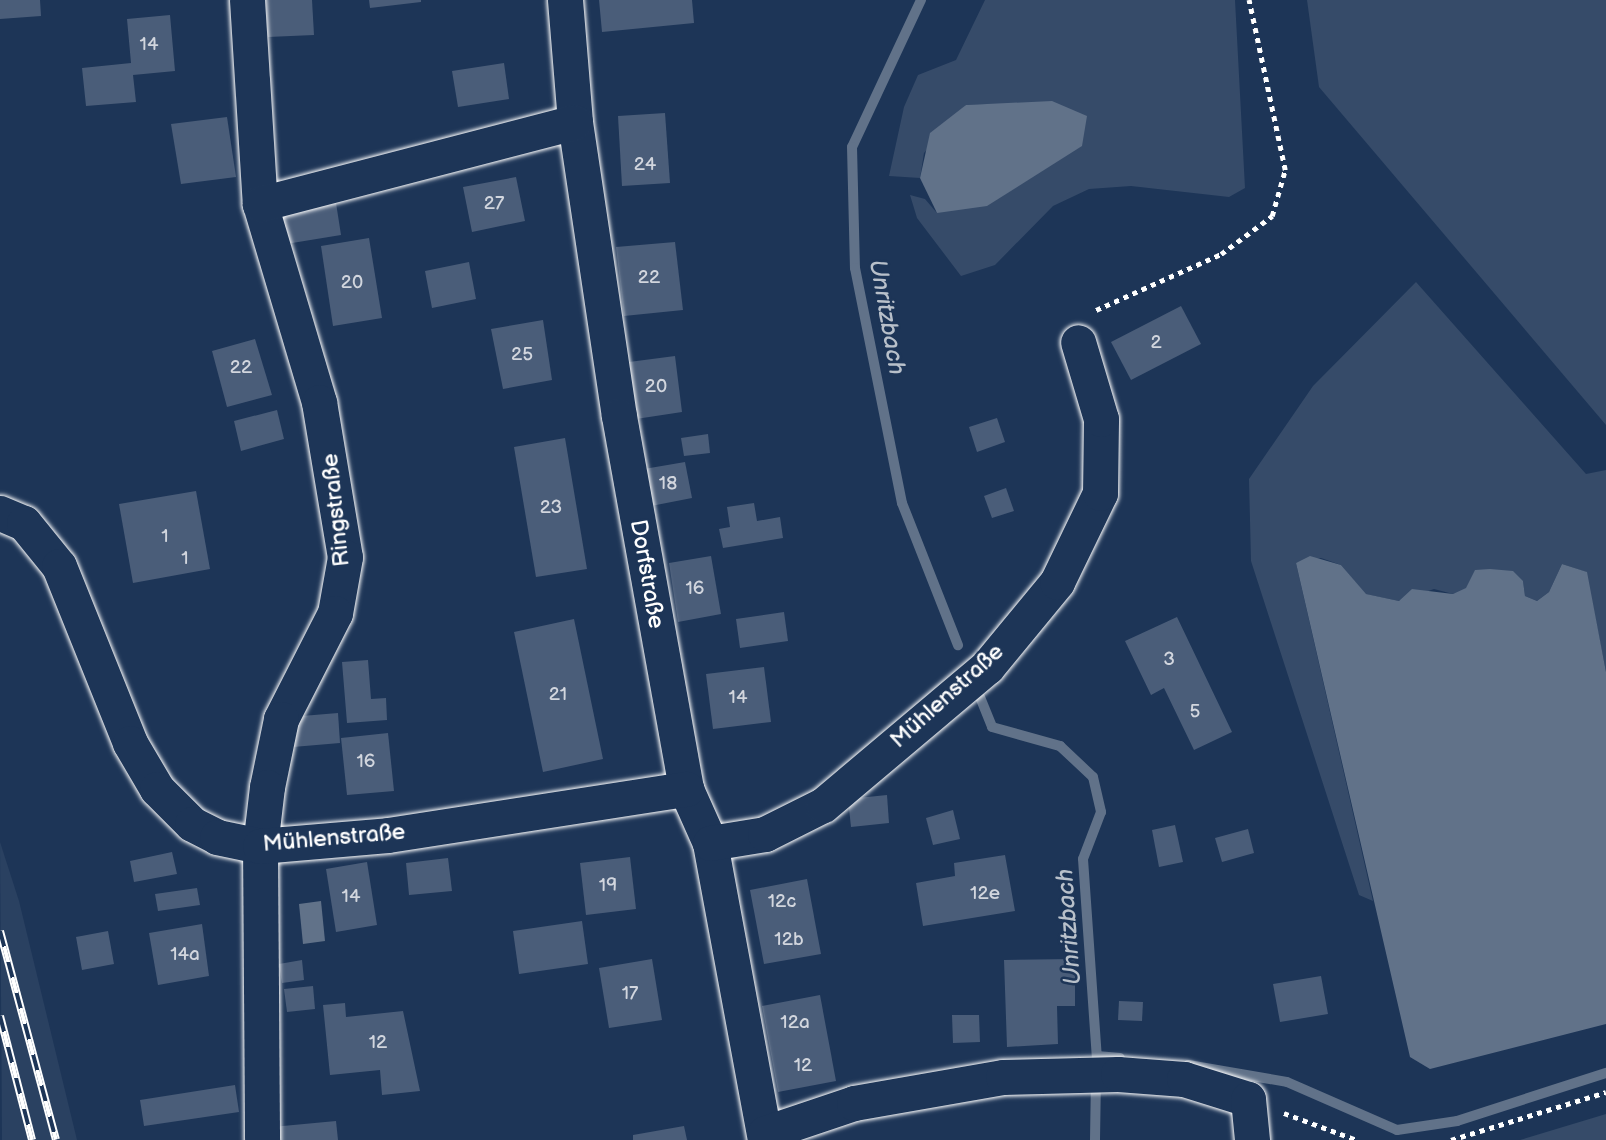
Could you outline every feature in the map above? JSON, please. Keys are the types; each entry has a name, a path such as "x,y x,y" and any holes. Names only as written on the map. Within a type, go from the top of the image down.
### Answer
{"street":[{"name":"Ringstraße","path":"247,0 260,204 319,402 345,557 335,613 274,742 260,846 262,1140"},
{"name":"Dorfstraße","path":"565,0 575,122 619,416 686,789 710,843 765,1136"},
{"path":"260,204 575,122"},
{"name":"Mühlenstraße","path":"710,843 765,834 823,805 987,667 1057,582 1100,493 1101,419 1078,342"},
{"name":"Mühlenstraße","path":"0,513 24,523 59,566 130,743 157,789 192,824 260,846 388,835 686,789"},
{"path":"765,1136 855,1103 1003,1077 1118,1074 1184,1079 1248,1099 1252,1140"}],"path":[{"path":"1078,342 1092,312 1221,254 1272,216 1285,170 1249,0"},
{"path":"1451,1140 1606,1092"},
{"path":"1248,1099 1357,1140"}],"shaded area":[{"path":"985,0 1235,0 1245,188 1229,197 1131,186 1089,189 1053,206 995,265 961,276 917,218 910,195 925,199 937,213 992,104 966,105 924,153 920,178 889,176 904,107 918,75 956,60"},
{"path":"1307,0 1606,0 1606,425 1319,87"},
{"path":"1052,101 1087,116 1082,146 987,206 937,213 920,178 930,133 966,105"},
{"path":"1416,282 1586,474 1606,470 1606,672 1586,572 1562,564 1549,592 1537,601 1525,596 1523,581 1453,594 1434,589 1399,601 1365,594 1341,565 1321,558 1296,563 1373,901 1359,895 1251,561 1249,479 1313,386"},
{"path":"1310,556 1341,565 1366,594 1399,601 1412,589 1453,594 1466,588 1475,570 1490,569 1513,571 1523,581 1525,596 1537,601 1549,592 1562,564 1587,572 1606,672 1606,1024 1430,1069 1410,1057 1296,563"},
{"path":"0,842 19,901 77,1140 2,1140"},
{"path":"321,901 325,941 303,944 299,904"},
{"path":"1606,1114 1606,1140 1520,1140"}],"building":[{"path":"0,0 40,0 41,16 0,19"},
{"path":"266,0 312,0 314,35 268,37"},
{"path":"369,0 421,0 421,2 370,8"},
{"path":"599,0 692,0 694,23 602,32"},
{"path":"170,15 175,71 133,75 136,102 86,106 82,68 131,63 127,19"},
{"path":"504,63 509,99 458,107 452,71"},
{"path":"665,113 670,183 622,186 618,116"},
{"path":"227,117 236,177 181,184 171,124"},
{"path":"516,177 525,221 472,232 463,187"},
{"path":"336,203 341,235 286,244 281,211"},
{"path":"369,238 382,318 333,326 321,246"},
{"path":"675,242 683,310 624,316 616,247"},
{"path":"469,262 476,299 432,308 425,271"},
{"path":"1181,306 1201,344 1131,380 1111,342"},
{"path":"543,320 552,380 503,389 491,329"},
{"path":"255,339 272,395 227,407 212,351"},
{"path":"675,356 682,412 636,419 629,362"},
{"path":"277,410 284,439 241,451 234,421"},
{"path":"997,418 1005,442 977,452 969,427"},
{"path":"708,434 710,453 684,456 681,438"},
{"path":"565,438 587,569 536,577 514,447"},
{"path":"685,462 692,498 651,506 644,469"},
{"path":"1006,488 1014,511 992,518 984,496"},
{"path":"196,491 210,569 133,583 119,504"},
{"path":"754,503 757,521 780,517 783,538 723,548 719,529 730,527 727,507"},
{"path":"711,556 721,614 678,622 669,563"},
{"path":"784,612 788,641 740,648 736,619"},
{"path":"1177,617 1232,732 1194,750 1164,688 1151,695 1125,641"},
{"path":"574,619 603,759 543,772 514,632"},
{"path":"368,660 371,699 386,698 387,720 347,723 342,662"},
{"path":"764,667 771,722 713,729 706,674"},
{"path":"338,713 340,743 293,747 290,717"},
{"path":"388,733 394,791 347,795 341,738"},
{"path":"887,795 889,823 851,827 848,799"},
{"path":"953,810 960,839 933,845 926,818"},
{"path":"1175,825 1183,862 1159,867 1152,830"},
{"path":"1248,829 1254,853 1222,862 1215,838"},
{"path":"172,852 177,874 134,882 130,861"},
{"path":"1005,855 1015,911 923,926 916,883 955,876 954,863"},
{"path":"630,857 636,909 586,915 580,863"},
{"path":"448,858 452,891 409,895 406,863"},
{"path":"367,862 377,925 336,932 326,869"},
{"path":"807,879 821,954 764,964 750,890"},
{"path":"197,888 200,905 158,911 155,894"},
{"path":"582,921 588,964 519,974 513,931"},
{"path":"202,924 209,976 158,985 149,933"},
{"path":"108,931 114,964 82,970 76,937"},
{"path":"652,959 662,1020 609,1028 599,968"},
{"path":"1075,959 1075,1006 1057,1006 1058,1044 1007,1047 1004,960"},
{"path":"302,960 304,980 282,983 279,964"},
{"path":"1321,976 1328,1014 1280,1022 1273,984"},
{"path":"313,986 315,1009 287,1012 284,989"},
{"path":"820,995 836,1081 778,1092 762,1006"},
{"path":"1119,1001 1143,1002 1142,1021 1118,1020"},
{"path":"345,1003 346,1017 403,1011 420,1091 382,1095 380,1070 330,1075 323,1005"},
{"path":"952,1015 979,1015 980,1042 953,1043"},
{"path":"235,1085 239,1112 144,1126 140,1100"},
{"path":"336,1121 338,1140 273,1140 272,1127"},
{"path":"684,1126 687,1140 633,1140 633,1135"}],"waterway":[{"name":"Unritzbach","path":"921,0 852,147 855,268 902,503 958,645"},
{"name":"Unritzbach","path":"980,697 992,727 1060,746 1093,777 1101,812 1083,859 1097,1060"},
{"path":"1097,1056 1120,1058"},
{"path":"1188,1065 1287,1082 1397,1130 1457,1121 1606,1073"},
{"name":"Unritzbach","path":"1095,1140 1096,1079"}],"railway":[{"path":"0,931 56,1140"},
{"path":"0,1016 32,1140"}]}
